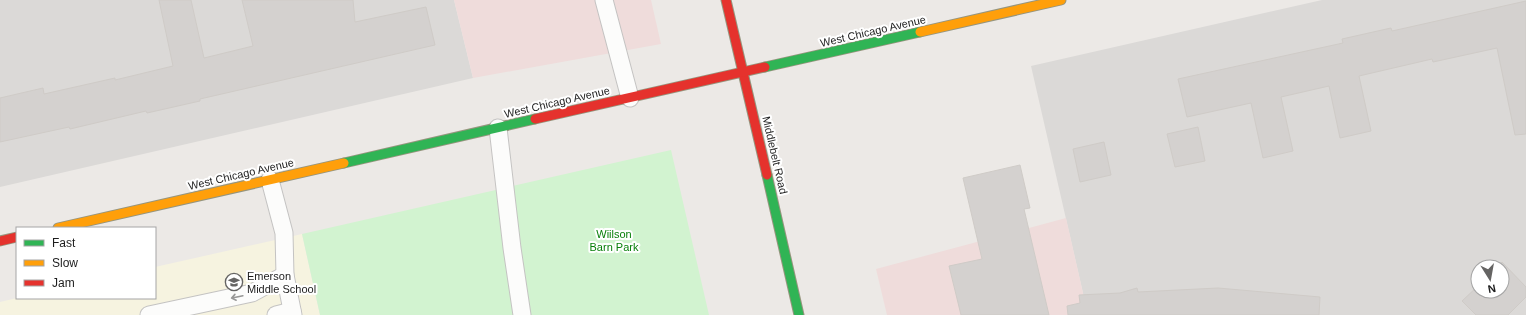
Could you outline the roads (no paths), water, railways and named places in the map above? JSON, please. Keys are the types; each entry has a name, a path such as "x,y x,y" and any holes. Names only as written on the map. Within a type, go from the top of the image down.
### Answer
{"street":[{"name":"Middlebelt Road","path":"726,0 799,315"},
{"name":"West Chicago Avenue","path":"62,227 1061,0"},
{"path":"0,241 16,237"}],"lane":[{"path":"604,0 630,98"},
{"path":"498,128 512,248 522,315"},
{"path":"270,180 284,233 287,314"},
{"path":"148,315 252,294 285,275"}],"place":[{"name":"Emerson Middle School","path":"234,282"}],"park label":[{"name":"Wiilson Barn Park","path":"614,240"}]}
